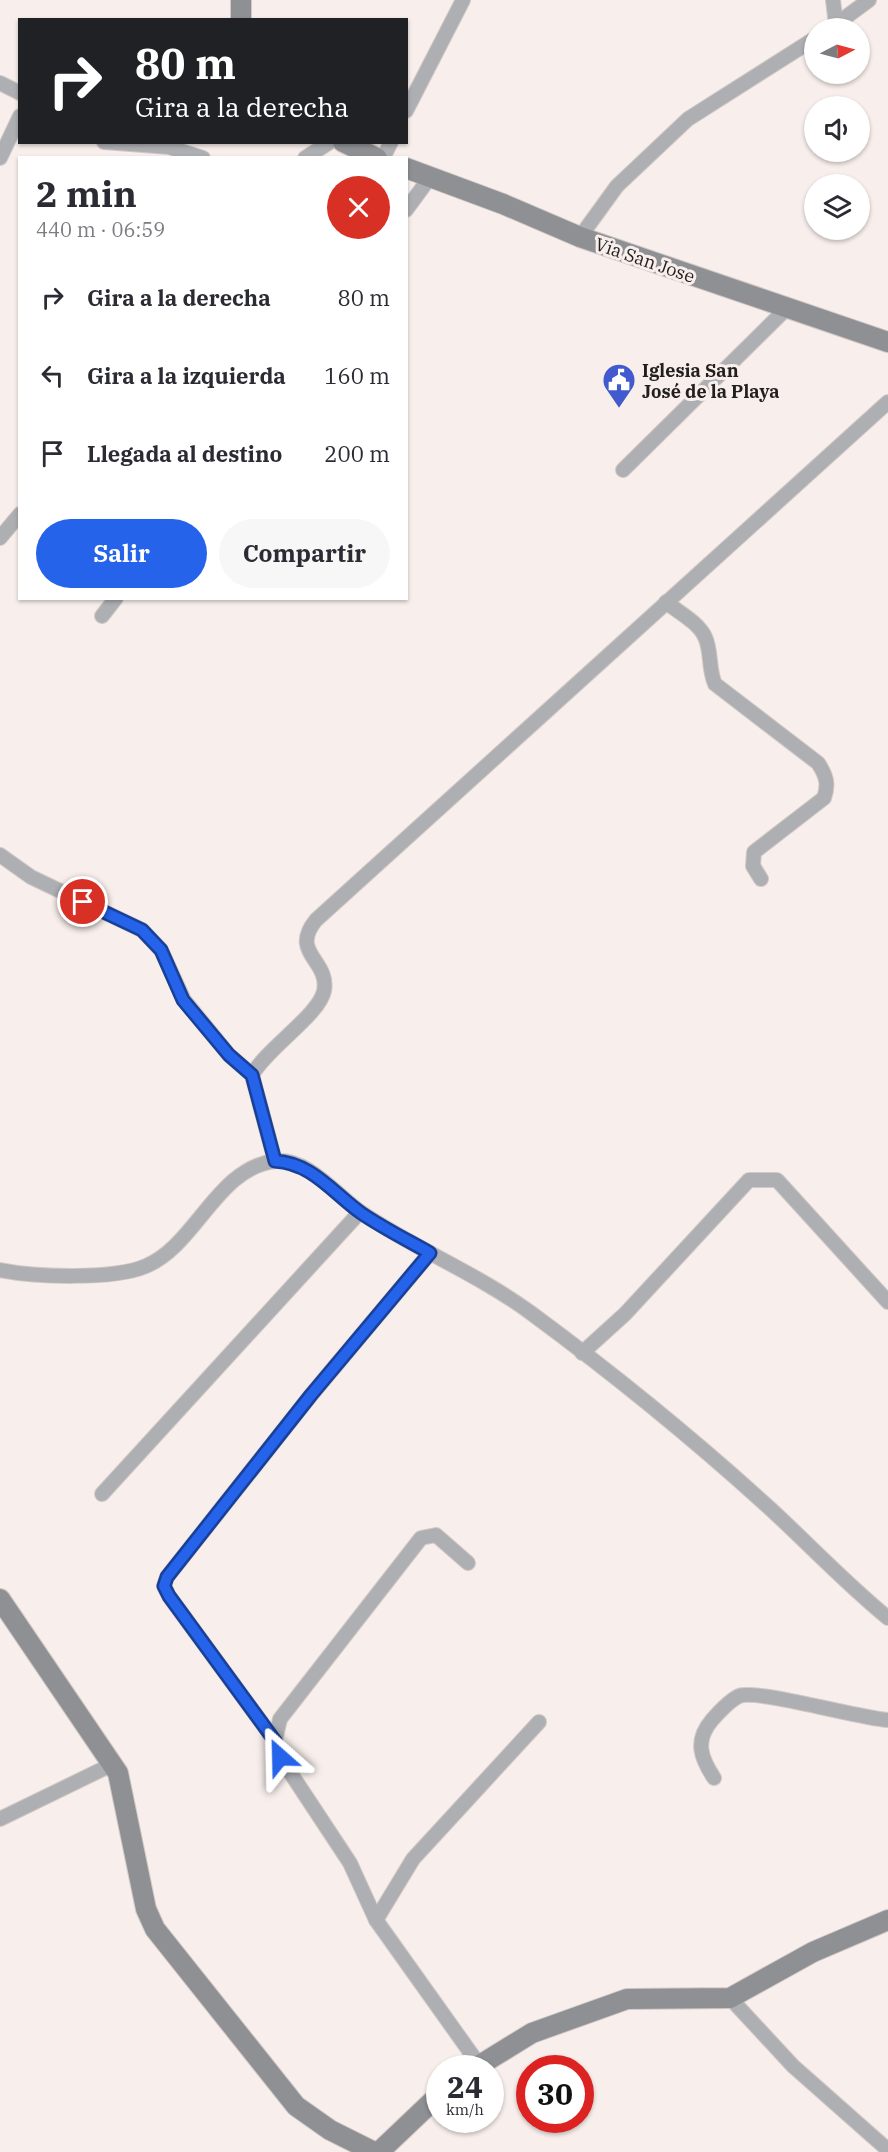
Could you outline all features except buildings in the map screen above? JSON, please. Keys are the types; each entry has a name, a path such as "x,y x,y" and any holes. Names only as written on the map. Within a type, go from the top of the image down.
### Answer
{"street":[{"path":"241,0 241,18"},
{"path":"408,107 463,0"},
{"path":"833,0 833,18"},
{"path":"845,18 869,0"},
{"path":"580,237 617,186 688,118 804,45"},
{"path":"0,83 18,92"},
{"path":"0,158 18,120"},
{"path":"130,144 169,147 197,156"},
{"path":"308,156 327,144"},
{"path":"347,144 373,156"},
{"name":"Via San Jose","path":"408,169 580,237 888,342"},
{"path":"408,207 431,176"},
{"path":"623,470 787,308"},
{"path":"252,1075 260,1062 321,1002 324,988 323,977 305,943 306,932 316,920 888,402"},
{"path":"0,538 18,516"},
{"path":"102,616 114,600"},
{"path":"666,602 698,626 705,638 709,671 715,684 818,763 825,774 828,788 824,798 754,852 753,866 761,879"},
{"path":"0,855 31,877 142,930 161,950 183,1000 229,1055 252,1075 275,1161"},
{"path":"0,1270 48,1275 90,1274 147,1266 162,1256 229,1185 247,1171 275,1161 290,1162 318,1176 360,1212 430,1253 492,1285 582,1353 764,1503 853,1589 888,1618"},
{"path":"582,1353 625,1314 749,1180 777,1180 888,1302"},
{"path":"102,1494 360,1212"},
{"path":"430,1253 311,1395 167,1577 164,1586 275,1741 280,1757 350,1863 376,1920 470,2055"},
{"path":"275,1741 280,1719 421,1538 436,1534 468,1563"},
{"path":"2,1606 118,1773 146,1909 155,1929 296,2106 330,2130 374,2152"},
{"path":"714,1778 701,1758 702,1740 706,1727 721,1710 740,1696 757,1695 836,1712 888,1720"},
{"path":"376,1920 413,1859 539,1722"},
{"path":"0,1819 113,1764"},
{"path":"497,2055 532,2033 627,1999 730,1998 813,1952 888,1920"},
{"path":"730,1998 792,2066 888,2150"},
{"path":"379,2152 426,2107"}],"place":[{"name":"Iglesia San José de la Playa","path":"619,409"}],"route":[{"path":"83,902 142,930 161,950 183,1000 229,1055 252,1075 275,1161 290,1162 318,1176 360,1212 430,1253 311,1395 167,1577 164,1586 275,1741 280,1757"}]}
